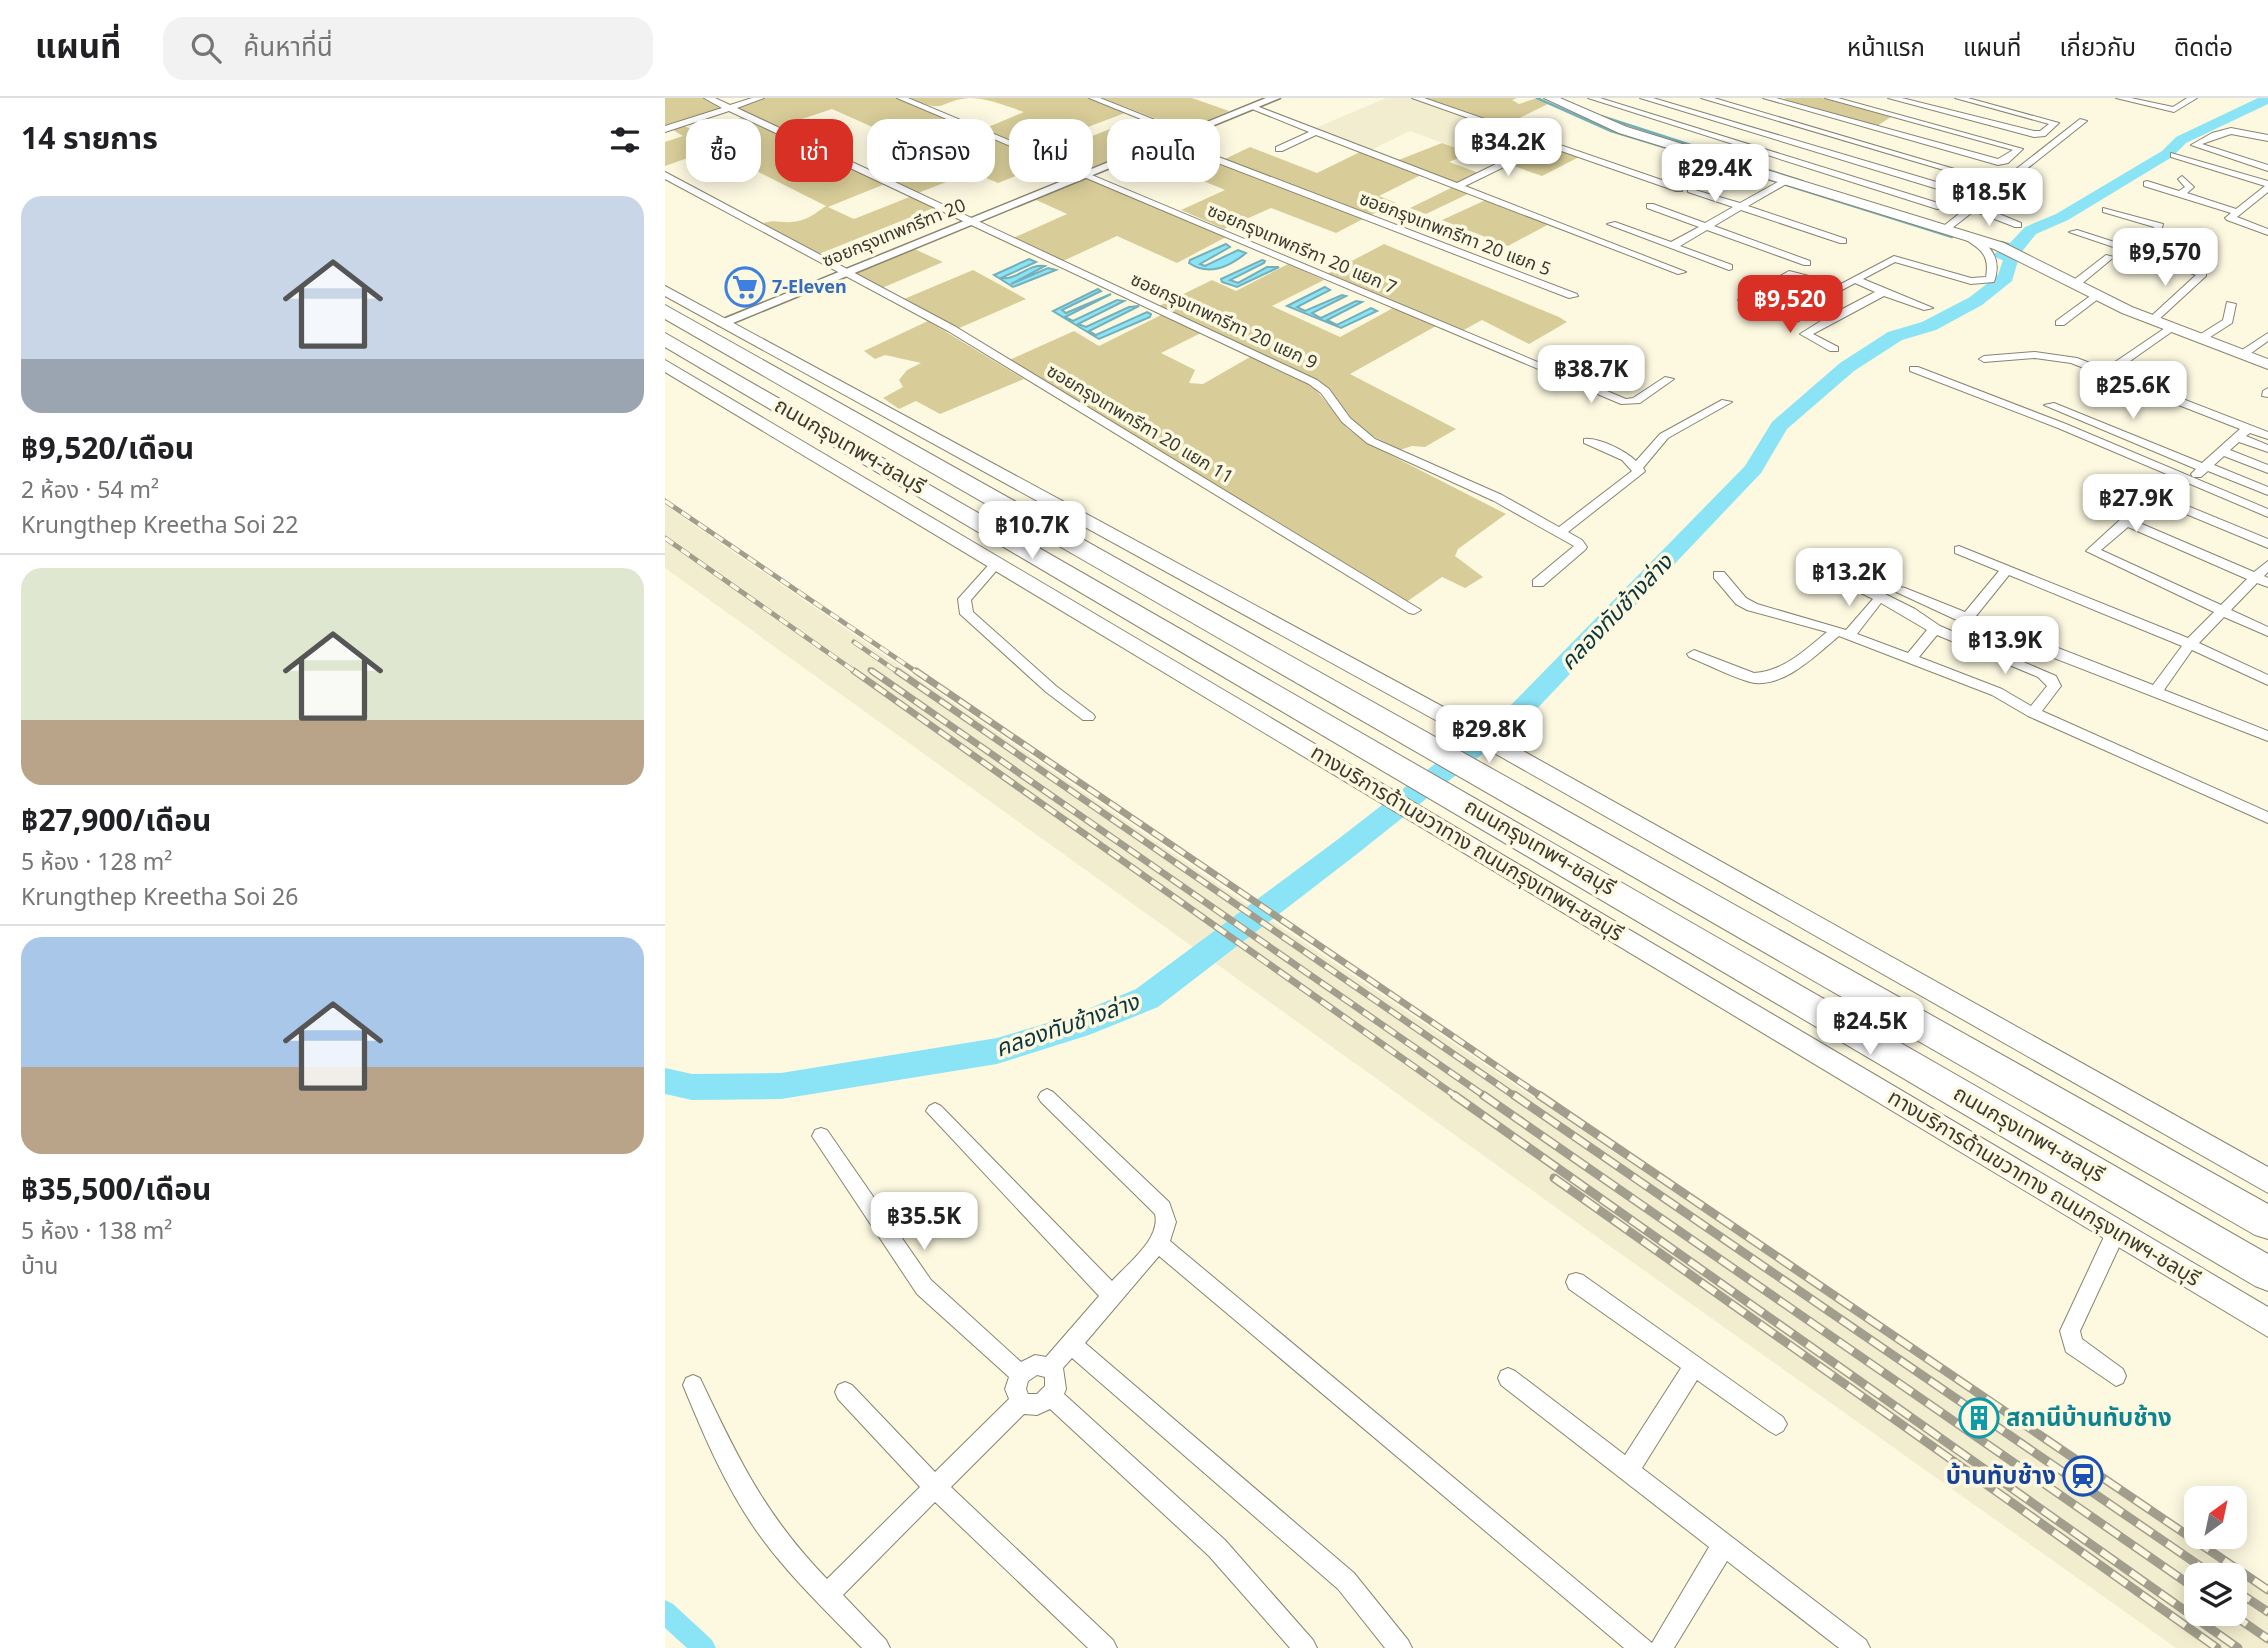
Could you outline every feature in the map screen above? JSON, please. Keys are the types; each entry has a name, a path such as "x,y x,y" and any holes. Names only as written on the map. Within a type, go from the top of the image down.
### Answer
{"highway":[{"name":"ถนนกรุงเทพฯ-ชลบุรี","path":"665,311 2268,1223"},
{"name":"ถนนกรุงเทพฯ-ชลบุรี","path":"665,339 2268,1274"}],"main road":[{"path":"1550,98 1610,125 1745,169 1780,184 1999,246 2097,296 2268,364"},
{"path":"665,290 1533,766 2268,1181"},
{"name":"ทางบริการด้านขวาทาง ถนนกรุงเทพฯ-ชลบุรี","path":"665,365 2268,1323"}],"street":[{"name":"ซอยกรุงเทพกรีฑา 20 แยก 9","path":"708,98 1313,382 1325,391 1346,420 1371,442 1498,498 1581,547 1538,583"},
{"path":"665,129 760,98"},
{"name":"ซอยกรุงเทพกรีฑา 20 แยก 7","path":"901,98 1009,143"},
{"path":"1093,98 1147,119"},
{"name":"ซอยกรุงเทพกรีฑา 20","path":"1220,120 1275,98"},
{"path":"1416,98 1679,189"},
{"path":"1592,98 1937,206 1943,206 1980,180 1980,177 1705,98"},
{"path":"1644,98 1962,192"},
{"path":"1767,98 2001,162 2019,149 1896,116 1849,100 1829,98"},
{"path":"1892,98 2034,134 2042,134 2055,123 1959,98"},
{"path":"2120,98 2174,110 2193,98"},
{"path":"1251,107 1681,272"},
{"path":"1745,169 1748,162 1760,152 1826,114"},
{"path":"1878,129 1896,116"},
{"path":"1944,229 2083,121"},
{"path":"2268,138 2234,129 2220,132 2195,145 2268,168"},
{"path":"1279,149 1316,132"},
{"path":"1457,186 1547,143"},
{"path":"1727,163 1760,152"},
{"path":"2174,155 2267,189"},
{"name":"ซอยกรุงเทพกรีฑา 20 แยก 5","path":"1220,161 1573,296"},
{"name":"ซอยกรุงเทพกรีฑา 20 แยก 11","path":"665,175 952,330 1414,610"},
{"name":"ซอยกรุงเทพกรีฑา 20 แยก 7","path":"1093,178 1625,402 1636,401 1669,379"},
{"path":"2180,194 2190,187 2182,179"},
{"name":"ซอยกรุงเทพกรีฑา 20","path":"723,322 1063,182"},
{"path":"1672,246 1780,184"},
{"path":"2147,184 2237,212"},
{"path":"2267,189 2230,219 2268,232"},
{"path":"1691,190 1843,241"},
{"path":"2251,201 2268,207"},
{"path":"1650,206 1807,263"},
{"path":"1973,207 2018,225"},
{"path":"2106,210 2161,226 2155,232 2203,247 2182,267"},
{"path":"1612,224 1729,267"},
{"path":"2074,232 2203,276 2152,320"},
{"path":"1795,319 1743,299 1792,273 1842,287 1894,259 1971,281 1990,280 1993,256 1990,251 1966,236"},
{"path":"2075,284 2109,257"},
{"path":"1855,279 1928,309"},
{"path":"1834,349 1805,334 1883,292"},
{"path":"1772,296 1832,319"},
{"path":"2060,323 2097,296"},
{"path":"2200,339 2228,321 2231,304"},
{"path":"2119,364 2172,328"},
{"path":"2243,354 2268,336"},
{"path":"1984,359 2035,355 2073,360 2242,433 2268,449"},
{"path":"1914,369 2268,513"},
{"path":"1637,467 1664,436 1726,402"},
{"path":"2050,405 2268,491"},
{"path":"2190,480 2242,433 2267,434"},
{"path":"1560,533 1639,471 1626,458 1588,441"},
{"path":"2221,451 2268,470"},
{"path":"2268,544 2156,497 2092,551 2268,632"},
{"path":"2126,521 2262,580"},
{"path":"1959,550 2190,644 2268,680"},
{"path":"997,563 965,599 967,614 1051,689 1088,717"},
{"path":"2155,692 2190,644 2222,611 2262,580 2268,565"},
{"path":"1966,619 2007,570"},
{"path":"1848,572 1844,577 1846,580 1910,612 1935,629 2051,679 2054,686 2033,713"},
{"path":"1719,575 1741,601 1752,607 1843,633 1997,692 2033,713 2268,818"},
{"path":"1900,592 2268,736"},
{"path":"1694,654 1753,678 1778,676 1843,633 1875,602"},
{"path":"1910,659 1935,629"},
{"path":"1047,1097 1162,1208 1168,1219 1158,1244 1050,1368"},
{"path":"935,1111 1112,1295"},
{"path":"821,1136 924,1287 1020,1374"},
{"path":"2116,1232 2070,1331 2073,1345 2116,1376"},
{"path":"1158,1244 1642,1648"},
{"path":"1576,1282 1776,1424"},
{"path":"1071,1344 1346,1581 1400,1648"},
{"path":"1021,1402 1015,1389 1020,1374 1035,1365 1050,1368"},
{"path":"1628,1470 1694,1366"},
{"path":"1021,1402 1036,1405 1051,1396 1057,1381 1050,1368"},
{"path":"1508,1378 1858,1648"},
{"path":"693,1385 732,1469 754,1507 781,1545 878,1648"},
{"path":"845,1392 934,1486 1105,1648"},
{"path":"1051,1396 1217,1548 1305,1648"},
{"path":"828,1594 1021,1402"},
{"path":"1661,1648 1724,1544"}],"shaded area":[{"path":"665,98 705,98 726,108 686,119 665,127"},
{"path":"764,98 898,98 946,119 867,119 867,125 832,109 802,119 775,119 775,126 735,107"},
{"path":"910,98 969,98 930,106"},
{"path":"976,98 1087,98 1125,113 1093,125 1093,119 1009,119 1009,138 995,135 995,124 1024,112"},
{"path":"1102,98 1192,98 1229,111 1210,119 1156,119"},
{"path":"1386,98 1411,98 1512,133 1471,153 1410,131 1369,151 1313,129"},
{"path":"1421,98 1517,98 1512,100 1519,104 1537,98 1548,104 1503,126"},
{"path":"1822,98 1891,117 1877,126 1782,100"},
{"path":"761,125 775,132 775,180 761,173"},
{"path":"684,126 686,159 665,166 665,142 683,136 673,130"},
{"path":"1107,130 1107,162 1093,167 1093,136"},
{"path":"1512,133 1542,144 1500,163 1471,153 1449,162 1479,173 1458,183 1396,161 1442,143 1472,153"},
{"path":"995,140 1009,146 1009,179 995,182"},
{"path":"1545,146 1579,157 1542,176 1508,164"},
{"path":"1250,147 1317,173 1360,152 1421,175 1379,196 1396,203 1369,216 1223,160"},
{"path":"1220,163 1363,219 1336,233 1271,208 1224,229 1181,210 1225,190 1206,182 1220,182"},
{"path":"853,169 867,175 867,182 885,184 828,207 854,219 912,196 936,207 819,254 763,223 802,220 826,206 778,182 853,182"},
{"path":"1093,181 1226,237 1177,263 1117,236 1063,261 1013,238 1067,214 1034,199 1076,182"},
{"path":"895,182 946,182 918,193"},
{"path":"1455,186 1470,193 1426,214 1410,208"},
{"path":"1488,199 1551,223 1508,246 1442,220"},
{"path":"1384,244 1567,322 1529,344 1482,320 1462,331 1327,274"},
{"path":"912,248 943,262 882,288 853,272"},
{"path":"1288,264 1324,280 1272,306 1340,337 1393,308 1436,326 1350,374 1456,429 1425,447 1412,446 1400,450 1361,430 1343,411 1326,386 1159,306 1212,280 1236,291"},
{"path":"973,270 1026,299 957,329 904,299"},
{"path":"1163,314 1201,333 1161,353 1195,370 1189,383 1203,384 1250,357 1313,386 1347,428 1367,443 1506,514 1458,549 1455,556 1483,577 1465,588 1442,577 1405,603 1007,361 1074,331 1099,346"},
{"path":"928,321 1024,379 940,414 916,401 899,409 883,398 903,387 899,380 907,370 921,363 885,355 875,359 864,351"},
{"path":"665,505 1238,898 2184,1536 2184,1549 2203,1549 2224,1563 2184,1563 2184,1626 2247,1626 2247,1579 2268,1593 2268,1648 2176,1648 1590,1232 665,568"}],"water":[{"path":"1226,244 1230,247 1200,264 1205,266 1238,250 1246,253 1218,268 1204,269 1189,263 1190,260"},
{"path":"1029,259 1036,262 1001,278 1012,277 1033,267 1045,266 1011,284 1048,268 1056,270 1013,287 994,275"},
{"path":"1262,260 1264,263 1230,280 1238,283 1267,267 1279,267 1237,287 1222,282 1221,279"},
{"path":"1325,287 1330,290 1297,307 1305,311 1342,295 1346,296 1312,313 1321,318 1356,301 1362,302 1327,320 1337,325 1371,308 1377,311 1341,328 1287,306"},
{"path":"1098,289 1101,291 1062,310 1066,313 1111,294 1065,317 1073,321 1117,300 1124,301 1078,324 1086,327 1129,307 1139,306 1089,331 1096,335 1147,312 1151,314 1150,317 1099,339 1053,311"}],"waterway":[{"path":"1537,98 1611,131 1667,148"},
{"name":"คลองทับช้างล่าง","path":"665,1081 692,1087 781,1086 997,1051 1078,1026 1147,998 1347,847 1521,710 1754,469 1779,426 1847,367 1895,336 1929,326 1976,301 2006,277 2011,254 2031,230 2062,217 2167,154 2181,140 2268,99"},
{"path":"1601,116 1802,181"},
{"path":"1729,167 1952,237"},
{"path":"2001,242 2014,246"},
{"path":"1998,255 2007,259"},
{"name":"คลองทับช้างล่าง","path":"665,1612 704,1648"}],"railway":[{"path":"665,501 918,673"},
{"path":"665,538 857,673"},
{"path":"854,642 899,673"},
{"path":"870,670 874,672"},
{"path":"854,671 1457,1097"},
{"path":"897,671 1516,1097"},
{"path":"916,671 1542,1097"},
{"path":"874,672 1486,1097"},
{"path":"1454,1095 2238,1648"},
{"path":"1483,1095 2184,1581"},
{"path":"1514,1095 2196,1563"},
{"path":"1539,1095 2268,1590"},
{"path":"1554,1178 2217,1648"},
{"path":"2247,1598 2268,1612"},
{"path":"2247,1624 2268,1639"}],"place":[{"name":"7-Eleven","path":"745,287"},
{"name":"สถานีบ้านทับช้าง","path":"1979,1418"},
{"name":"บ้านทับช้าง","path":"2083,1476"}]}
